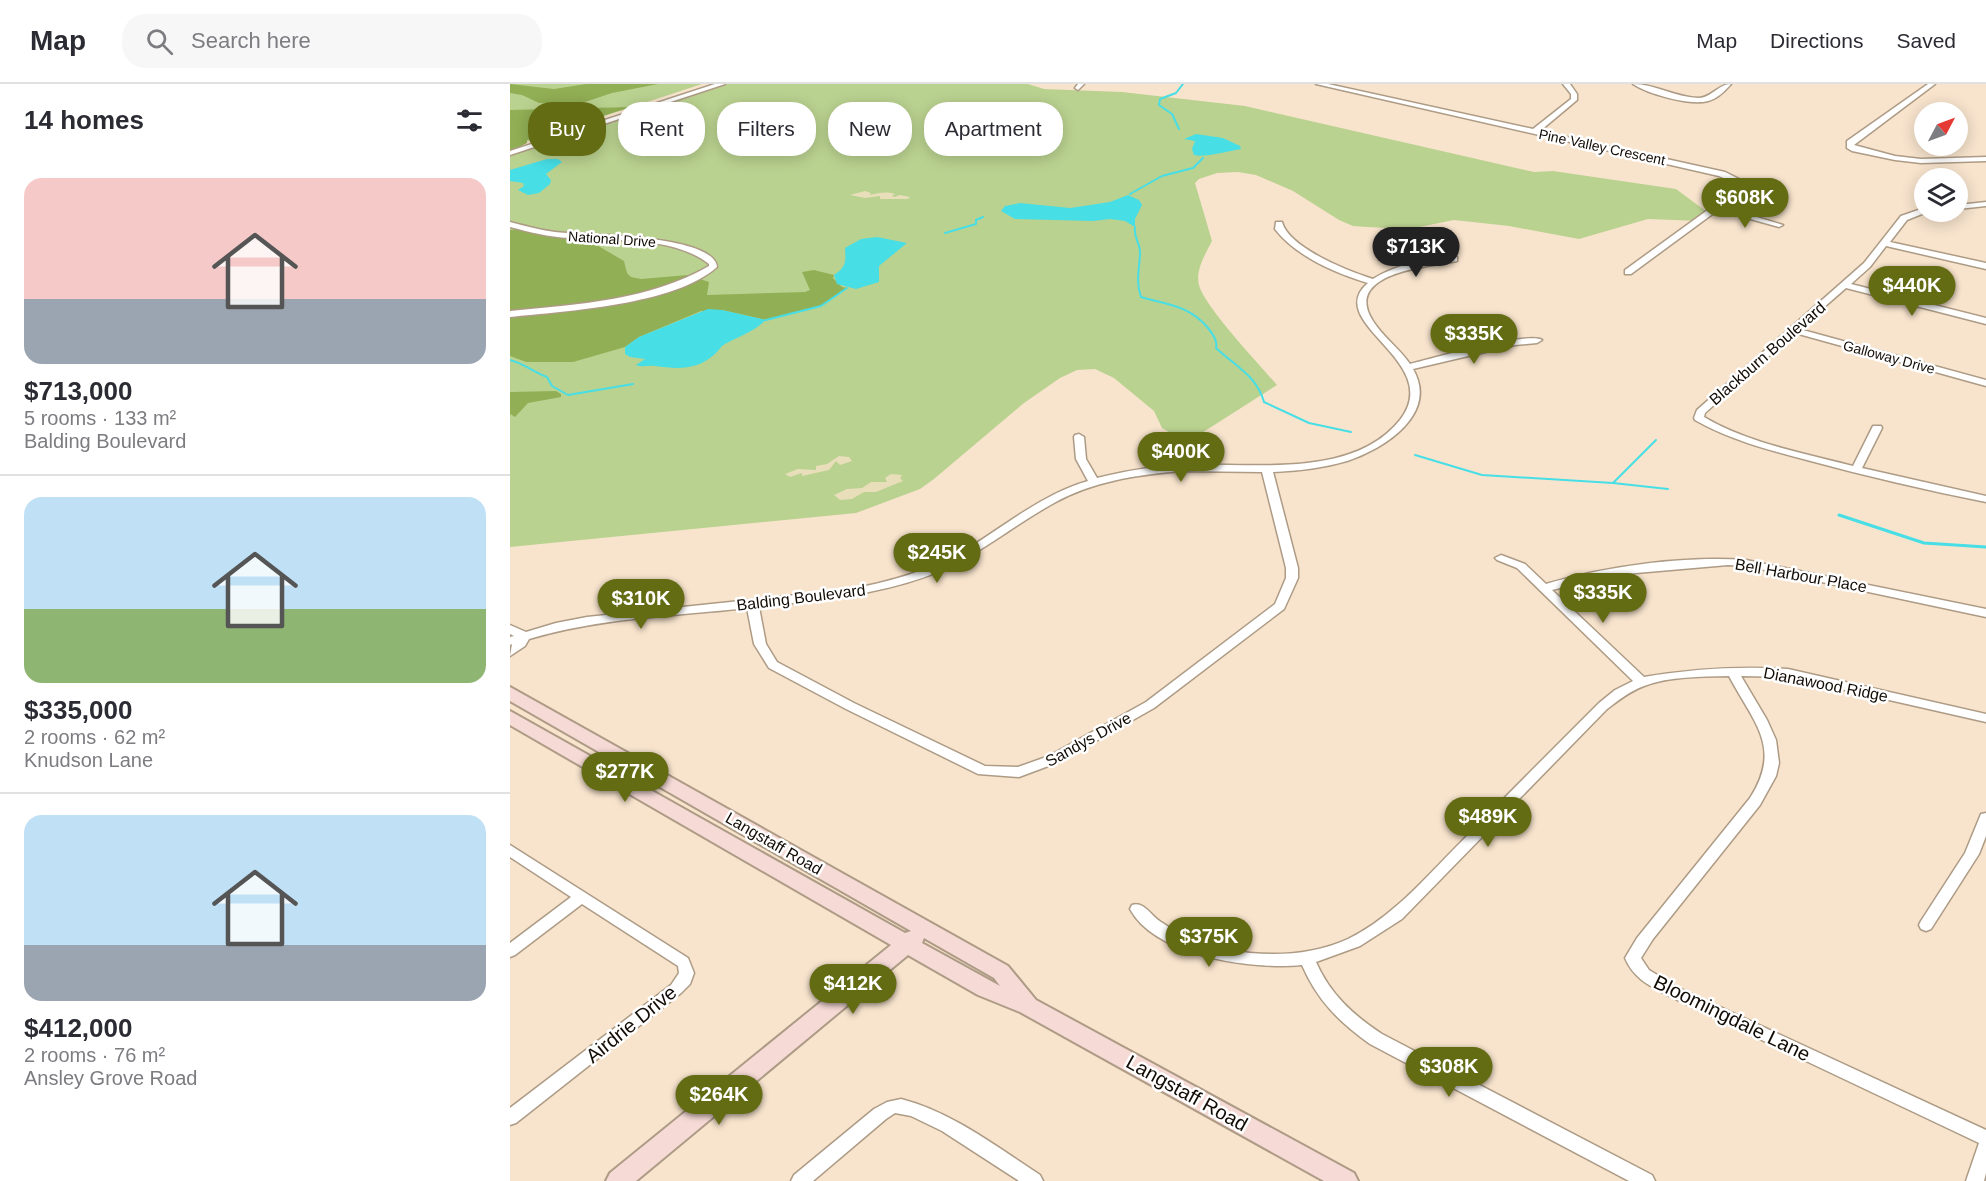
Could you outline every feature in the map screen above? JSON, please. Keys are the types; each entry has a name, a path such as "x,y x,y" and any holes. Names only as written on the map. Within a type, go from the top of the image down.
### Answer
{"main road":[{"name":"Langstaff Road","path":"510,693 1001,972 1028,1006"},
{"name":"Langstaff Road","path":"510,717 985,989 1028,1006 1346,1181"},
{"path":"618,1181 925,929"}],"street":[{"path":"510,153 722,84"},
{"name":"Pine Valley Crescent","path":"1319,84 1693,167 1737,180 1742,189 1628,272"},
{"path":"1567,85 1577,84"},
{"path":"1636,84 1655,91 1700,100 1710,98 1728,84"},
{"path":"1932,84 1850,143 1850,146 1906,160 1986,159"},
{"path":"1534,132 1574,100 1574,94 1567,85"},
{"path":"1968,206 1986,204"},
{"path":"1718,208 1779,225"},
{"name":"Blackburn Boulevard","path":"1914,214 1904,218 1873,260 1700,412 1699,418 1704,423 1738,437 1939,490 1986,499"},
{"name":"National Drive","path":"510,224 551,234 658,242 693,252 713,263 713,267 654,294 510,314"},
{"path":"1279,224 1279,229 1285,239 1349,274 1372,281 1408,266 1454,259"},
{"path":"1885,243 1986,266"},
{"name":"Balding Boulevard","path":"510,641 586,621 855,592 915,577 975,549 1054,499 1094,482 1148,471 1183,468 1267,469 1316,466 1366,450 1390,435 1409,416 1414,405 1415,386 1408,367 1365,315 1362,302 1372,281"},
{"path":"1846,285 1986,321"},
{"name":"Galloway Drive","path":"1794,330 1986,383"},
{"path":"1408,367 1515,342 1537,340"},
{"path":"1856,469 1876,428"},
{"path":"1079,437 1082,459 1094,482"},
{"name":"Sandys Drive","path":"753,604 759,642 765,656 774,665 850,706 983,771 1019,772 1054,759 1150,705 1280,606 1292,578 1292,568 1267,469"},
{"path":"1501,558 1521,566 1641,682"},
{"name":"Bell Harbour Place","path":"1545,588 1582,576 1616,570 1728,562 1746,563 1986,613"},
{"path":"510,628 524,636 521,643 510,652"},
{"name":"Dianawood Ridge","path":"1137,909 1153,925 1188,943 1212,952 1242,958 1276,960 1307,958 1339,949 1376,932 1397,915 1602,706 1619,693 1641,682 1686,674 1759,671 1788,674 1986,718"},
{"name":"Bloomingdale Lane","path":"1733,672 1767,734 1772,750 1770,772 1761,792 1748,811 1646,935 1633,958 1635,966 1640,972 1674,992 1986,1138"},
{"path":"1926,925 1972,854 1986,818"},
{"name":"Airdrie Drive","path":"510,850 683,962 687,967 686,979 510,1118"},
{"path":"510,951 582,896"},
{"path":"1307,958 1320,990 1355,1025 1376,1039 1646,1181"},
{"path":"800,1181 880,1114 889,1108 899,1106 927,1115 1034,1181"},
{"path":"1975,1181 1986,1145"}],"green space":[{"path":"510,84 702,84 647,102 618,102 618,112 606,116 606,102 528,102 528,141 510,147"},
{"path":"510,84 554,89 586,84 658,84 612,93 585,102 537,102 522,95 510,93"},
{"path":"724,84 1028,84 1044,89 1122,92 1245,106 1534,172 1553,171 1676,189 1707,212 1700,221 1648,219 1579,239 1509,226 1454,220 1409,229 1353,226 1339,220 1293,191 1256,175 1238,172 1217,173 1199,179 1195,183 1212,241 1198,273 1199,285 1203,295 1221,321 1277,385 1197,436 1177,437 1162,428 1154,411 1114,378 1095,369 1077,370 1060,378 1024,403 920,489 856,513 510,547 510,155 528,149 528,156 606,156 606,123 618,119 618,156 705,156 705,102 670,102"},
{"path":"618,107 618,111 606,115 606,108"},
{"path":"510,110 528,110 527,143 510,152"},
{"path":"526,228 588,240 624,261 627,273 631,277 641,279 688,275 709,282 707,295 805,292 810,290 802,272 814,270 834,275 833,278 842,287 847,288 821,306 766,320 722,310 701,311 639,337 625,347 573,362 526,362 510,356 510,230"},
{"path":"556,391 561,394 561,397 528,403 515,417 510,414 510,392"}],"sand":[{"path":"865,191 871,193 870,195 888,193 895,194 892,196 894,197 900,195 910,197 908,199 880,199 880,196 865,198 850,195"},
{"path":"839,456 849,457 852,461 840,465 836,461 829,470 802,476 802,473 790,477 785,474 798,469 816,470 816,466 827,464"},
{"path":"891,474 902,475 900,478 903,481 876,492 864,492 852,499 840,500 834,495 847,489 862,488 871,482 887,482 885,478"}],"water":[{"path":"1196,134 1223,138 1240,146 1241,149 1209,155 1194,155 1192,149 1195,141 1184,139"},
{"path":"547,159 558,159 562,162 546,174 551,180 550,184 539,193 528,195 518,190 524,186 523,183 510,181 510,170"},
{"path":"1128,195 1139,200 1142,205 1135,219 1135,227 1125,221 1110,219 1093,221 1015,219 1001,211 1005,206 1020,203 1070,208 1110,202"},
{"path":"877,237 907,243 879,266 879,282 856,289 837,284 834,275 844,264 845,248 861,239"},
{"path":"708,309 766,320 724,345 709,359 694,366 679,368 641,366 636,365 645,359 625,354 625,347 639,337"}],"waterway":[{"path":"1179,129 1172,114 1159,105 1160,99 1176,93 1183,84"},
{"path":"1130,194 1162,176 1193,168 1203,158"},
{"path":"945,233 976,224 976,220 983,217"},
{"path":"1135,227 1140,252 1138,280 1141,297 1185,310 1201,320 1213,335 1216,348 1251,378 1264,402 1309,423 1351,432"},
{"path":"766,320 821,306 847,288"},
{"path":"510,360 547,377 552,386 568,395 633,384"},
{"path":"1613,483 1656,440"},
{"path":"1415,455 1482,475 1613,483"},
{"path":"1613,483 1668,489"},
{"path":"1839,515 1924,543 1986,547"}]}
